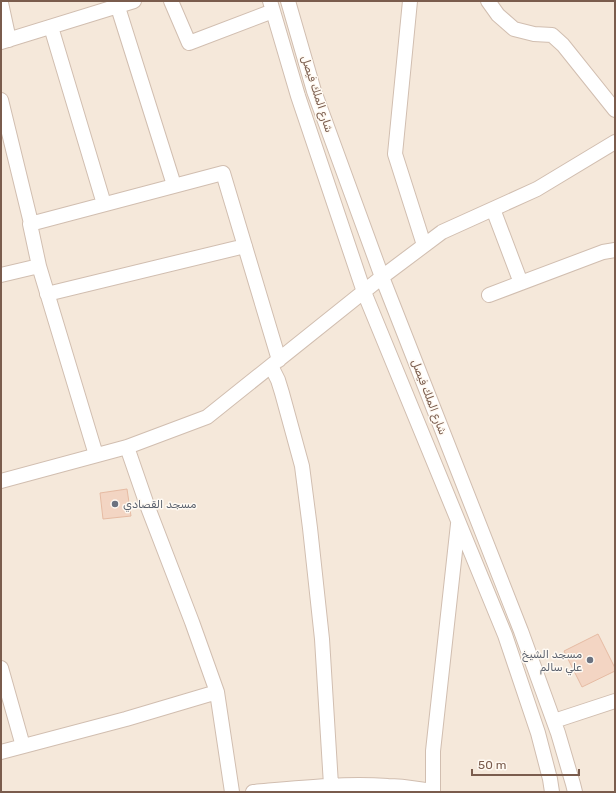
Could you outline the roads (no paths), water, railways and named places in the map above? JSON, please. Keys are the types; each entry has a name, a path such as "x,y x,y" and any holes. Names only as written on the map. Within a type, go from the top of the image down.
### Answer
{"street":[{"path":"1,3 5,41 117,4 134,1"},
{"path":"172,1 189,44 272,6"},
{"name":"شارع الملك فيصل","path":"288,1 314,91 382,277 521,631 554,721 575,792"},
{"path":"410,1 395,154 424,245"},
{"path":"488,1 498,15 514,29 534,34 552,35 563,45 615,110"},
{"path":"117,4 174,186"},
{"name":"شارع الملك فيصل","path":"272,6 298,96 364,292 505,635 538,733 552,792"},
{"path":"51,27 104,204"},
{"path":"1,100 31,224 39,266 96,455"},
{"path":"1,481 128,447 207,417 382,277 442,232 537,189 615,142"},
{"path":"31,224 223,173 245,246 278,380 302,466 322,639 331,785"},
{"path":"492,209 521,283"},
{"path":"47,294 245,246"},
{"path":"489,295 603,252 615,250"},
{"path":"1,276 39,266"},
{"path":"128,447 147,505 217,692 232,792"},
{"path":"253,792 331,785 389,786 433,792 433,751 458,521"},
{"path":"1,668 23,746"},
{"path":"1,752 126,719 217,692"},
{"path":"554,721 615,701"}],"place":[{"name":"مسجد القصادي","path":"115,504"},
{"name":"مسجد الشيخ علي سالم","path":"590,660"}]}
